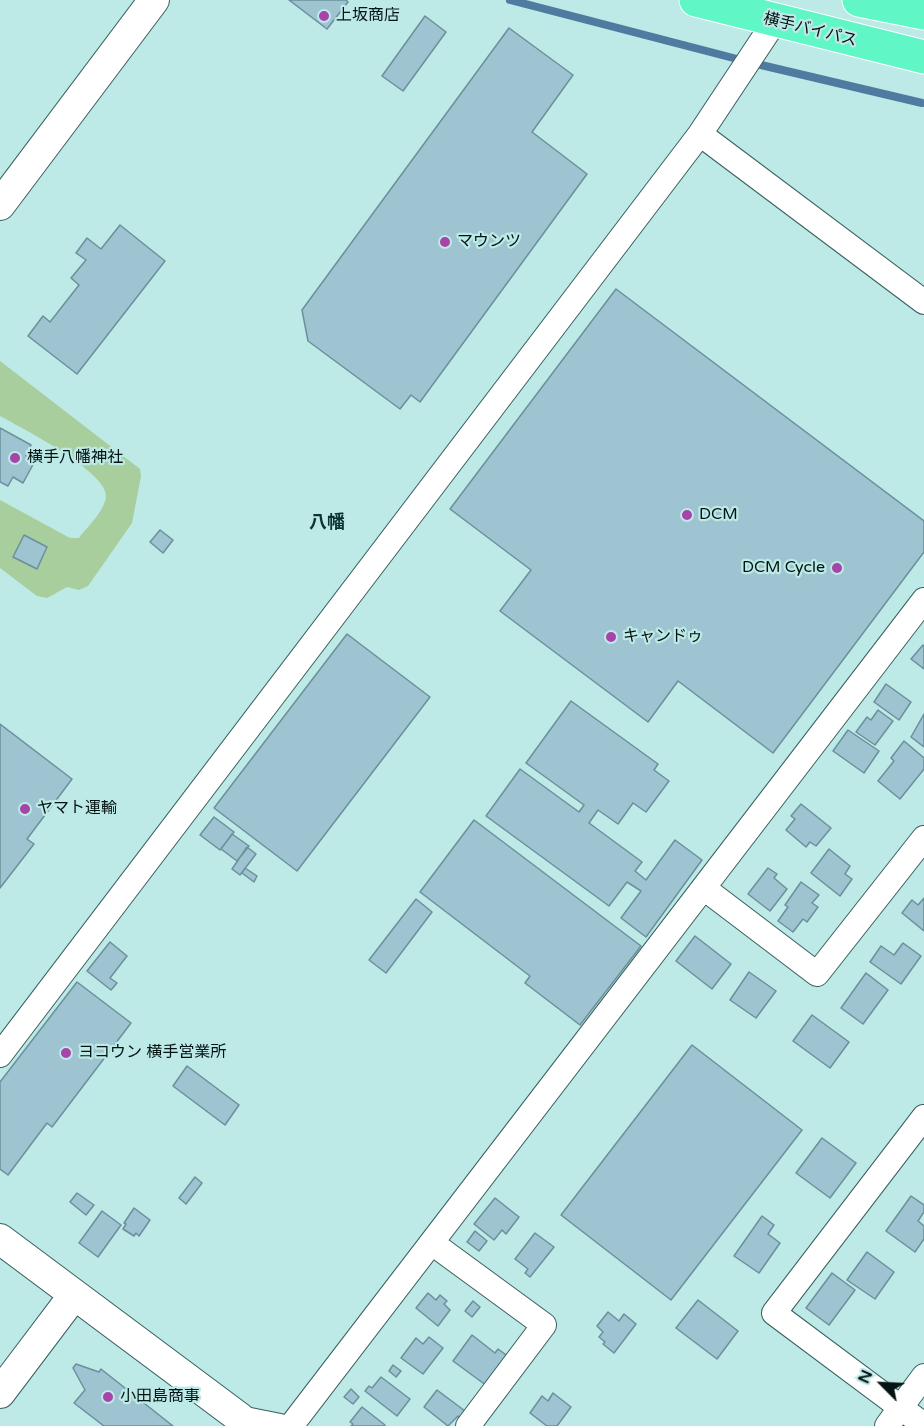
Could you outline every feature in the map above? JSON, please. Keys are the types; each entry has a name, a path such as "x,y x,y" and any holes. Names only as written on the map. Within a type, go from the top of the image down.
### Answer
{"highway":[{"name":"横手バイパス","path":"696,0 924,57"},
{"path":"859,0 924,13"}],"street":[{"path":"0,204 154,0"},
{"path":"0,1055 700,134 775,21"},
{"path":"700,134 924,302"},
{"path":"291,1426 705,889 924,600"},
{"path":"705,889 817,974 924,838"},
{"path":"924,1117 774,1313 894,1417 924,1425"},
{"path":"0,1239 240,1418 280,1426"},
{"path":"432,1243 544,1325 468,1426"},
{"path":"0,1393 74,1295"},
{"path":"894,1417 924,1376"}],"green space":[{"path":"0,361 140,469 141,476 132,523 88,586 79,590 67,587 47,598 37,596 0,568 0,500 70,538 79,538 100,512 106,495 102,485 78,463 0,416"}],"building":[{"name":"上坂商店","path":"289,0 346,0 348,2 327,29"},
{"path":"425,16 446,32 403,91 382,76"},
{"name":"マウンツ","path":"509,28 573,75 532,132 587,174 420,402 411,395 400,409 308,341 302,310"},
{"path":"120,225 165,261 77,374 28,336 43,316 50,322 79,285 71,278 86,260 76,253 87,238 101,249"},
{"name":"DCM","path":"616,289 924,521 924,552 773,753 678,681 648,722 500,611 531,570 450,509"},
{"name":"横手八幡神社","path":"0,428 31,445 26,456 35,461 23,483 13,477 8,486 0,482"},
{"path":"160,530 173,540 163,553 150,542"},
{"path":"24,535 47,547 37,569 13,557"},
{"path":"347,634 430,697 297,871 214,808"},
{"path":"924,646 924,669 911,659"},
{"path":"886,684 911,702 899,720 874,702"},
{"path":"571,701 658,764 654,770 669,781 646,812 633,803 618,824 598,810 589,823 642,862 635,871 646,880 675,840 702,860 646,937 621,918 641,891 627,882 609,906 486,816 520,769 579,812 584,805 526,763"},
{"path":"878,710 893,721 875,745 856,732 867,717 871,720"},
{"path":"924,714 924,747 911,737"},
{"name":"ヤマト運輸","path":"0,724 72,779 27,839 34,844 0,888"},
{"path":"848,730 879,751 864,773 833,751"},
{"path":"904,741 924,758 924,769 900,799 878,781 894,761 891,758"},
{"path":"801,804 831,828 816,846 810,842 806,847 786,830 795,819 791,816"},
{"path":"214,817 234,832 220,850 200,835"},
{"path":"474,820 641,946 580,1025 525,983 530,976 420,892"},
{"path":"232,834 249,846 237,861 221,849"},
{"path":"247,847 256,854 240,875 232,869"},
{"path":"829,849 850,866 845,874 852,879 840,896 811,873"},
{"path":"245,868 257,876 254,882 242,873"},
{"path":"768,868 777,874 774,878 787,889 770,911 748,894"},
{"path":"801,882 819,895 812,903 818,907 807,922 803,919 793,932 778,921 788,907 785,905"},
{"path":"924,898 924,931 902,913 912,900 918,905"},
{"path":"416,899 432,912 386,973 369,960"},
{"path":"695,936 731,964 712,989 676,961"},
{"path":"110,942 127,956 110,978 117,983 111,990 87,971"},
{"path":"903,943 921,956 901,984 870,962 881,946 894,955"},
{"path":"749,972 776,991 756,1018 730,1000"},
{"path":"866,973 888,990 863,1024 841,1008"},
{"name":"ヨコウン 横手営業所","path":"77,982 131,1023 52,1127 47,1123 8,1175 0,1169 0,1082"},
{"path":"812,1015 849,1042 830,1068 793,1041"},
{"path":"692,1045 802,1130 671,1300 561,1215"},
{"path":"187,1066 239,1105 225,1125 173,1086"},
{"path":"822,1138 856,1163 830,1198 796,1173"},
{"path":"195,1177 202,1183 186,1204 179,1198"},
{"path":"77,1193 94,1205 86,1215 70,1202"},
{"path":"911,1196 924,1205 924,1212 918,1221 924,1226 924,1239 915,1252 886,1231"},
{"path":"495,1198 519,1217 506,1234 502,1230 494,1240 474,1224"},
{"path":"134,1208 150,1220 139,1236 136,1233 134,1236 123,1229 126,1224 124,1223"},
{"path":"102,1211 121,1225 98,1257 79,1243"},
{"path":"762,1216 774,1225 768,1234 780,1243 759,1273 734,1256"},
{"path":"475,1231 487,1241 479,1251 467,1242"},
{"path":"535,1233 554,1247 530,1277 525,1273 528,1269 515,1259"},
{"path":"867,1252 894,1272 875,1299 847,1280"},
{"path":"832,1273 855,1290 829,1325 806,1308"},
{"path":"428,1293 436,1300 440,1295 447,1301 444,1304 450,1310 438,1326 416,1308"},
{"path":"698,1300 738,1331 717,1359 676,1328"},
{"path":"473,1301 480,1307 472,1317 465,1311"},
{"path":"608,1312 619,1321 624,1314 636,1324 614,1353 603,1344 605,1342 599,1337 603,1332 597,1326"},
{"path":"472,1335 495,1353 498,1349 509,1357 487,1386 453,1361"},
{"path":"429,1337 443,1348 423,1374 401,1358 416,1338 423,1344"},
{"name":"小田島商事","path":"76,1364 99,1372 101,1369 173,1426 104,1426 74,1403 85,1390 73,1368"},
{"path":"393,1365 401,1371 396,1377 389,1371"},
{"path":"381,1377 410,1399 397,1416 365,1391 369,1386 372,1388"},
{"path":"351,1389 359,1397 353,1404 344,1397"},
{"path":"437,1390 469,1414 464,1421 458,1416 448,1426 424,1407"},
{"path":"553,1393 571,1407 557,1426 547,1426 530,1413 542,1396 548,1401"},
{"path":"362,1407 385,1425 351,1426 353,1424 350,1422"}],"waterway":[{"path":"510,0 741,60"},
{"path":"761,65 922,103"}],"place":[{"name":"上坂商店","path":"324,16"},
{"name":"マウンツ","path":"445,242"},
{"name":"横手八幡神社","path":"15,458"},
{"name":"DCM","path":"687,515"},
{"name":"DCM Cycle","path":"837,568"},
{"name":"キャンドゥ","path":"611,637"},
{"name":"ヤマト運輸","path":"25,809"},
{"name":"ヨコウン 横手営業所","path":"66,1053"},
{"name":"小田島商事","path":"108,1397"}],"district":[{"name":"八幡","path":"327,523"}]}
